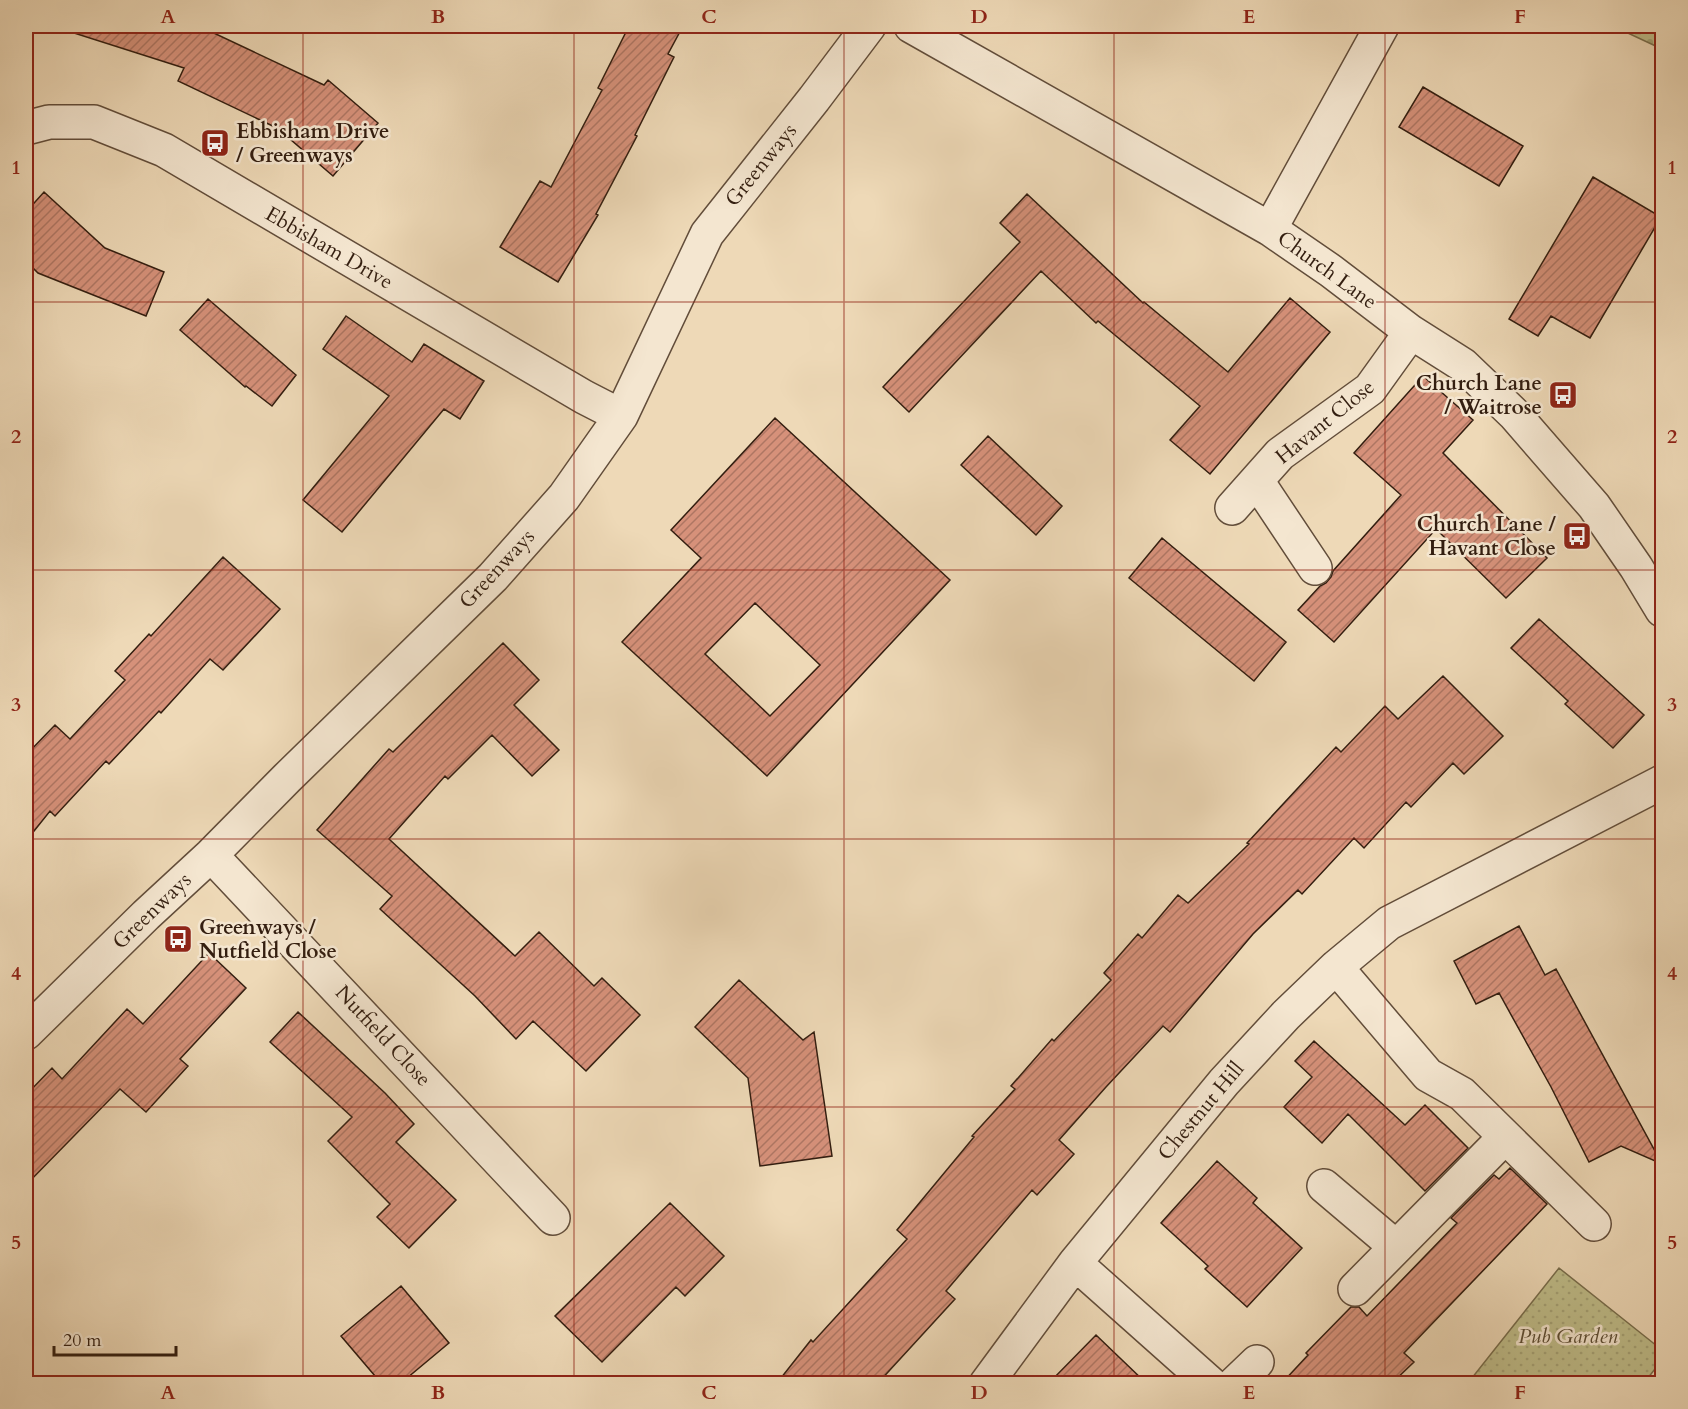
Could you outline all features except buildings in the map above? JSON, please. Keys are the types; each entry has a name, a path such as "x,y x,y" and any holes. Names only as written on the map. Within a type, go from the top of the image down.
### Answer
{"street":[{"name":"Greenways","path":"26,1033 146,915 211,855 493,577 564,497 621,416 707,234 869,26"},
{"name":"Church Lane","path":"911,26 1270,229 1331,271 1411,332 1463,366 1514,414 1594,506 1662,610"},
{"path":"1270,229 1382,26"},
{"name":"Ebbisham Drive","path":"26,128 49,122 94,122 164,150 584,397 621,416"},
{"name":"Havant Close","path":"1232,508 1280,454 1370,389 1411,332"},
{"name":"Havant Close","path":"1257,481 1315,568"},
{"name":"Chestnut Hill","path":"986,1383 1074,1263 1224,1082 1286,1015 1336,968 1389,922 1662,782"},
{"name":"Nutfield Close","path":"211,855 553,1218"},
{"path":"1336,968 1428,1075 1462,1094 1594,1224"},
{"path":"1355,1289 1505,1137"},
{"path":"1324,1186 1396,1246"},
{"path":"1074,1263 1211,1383"}],"green space":[{"path":"1662,26 1662,49 1615,27"},
{"name":"Pub Garden","path":"1559,1268 1662,1350 1662,1360 1644,1383 1468,1383"}],"place":[{"name":"Ebbisham Drive / Greenways","path":"215,143"},
{"name":"Church Lane / Waitrose","path":"1563,395"},
{"name":"Church Lane / Havant Close","path":"1577,536"},
{"name":"Greenways / Nutfield Close","path":"178,939"}]}
